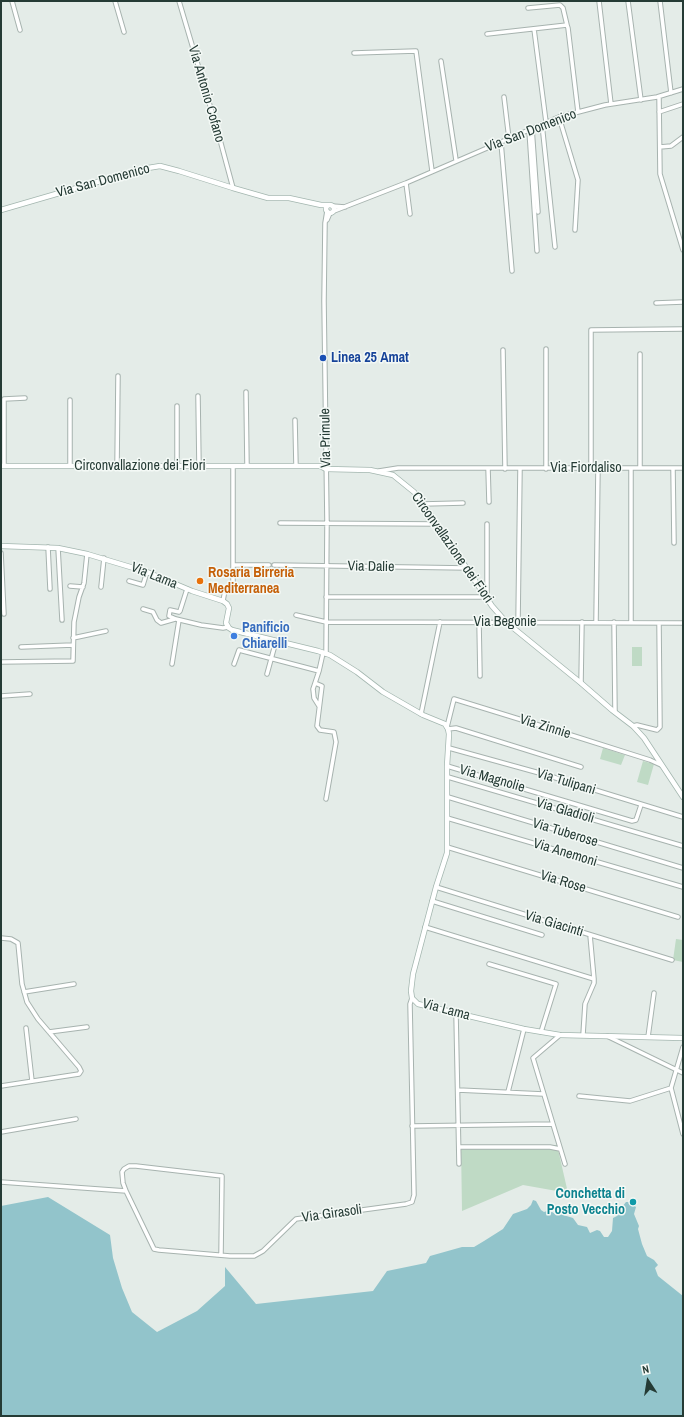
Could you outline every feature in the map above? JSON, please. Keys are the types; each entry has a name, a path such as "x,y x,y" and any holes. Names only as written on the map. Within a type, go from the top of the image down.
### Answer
{"street":[{"path":"12,1 20,30"},
{"path":"115,1 124,32"},
{"name":"Via Antonio Cofano","path":"179,1 219,136 232,188"},
{"path":"599,1 611,104"},
{"path":"628,1 641,100"},
{"path":"660,1 671,92"},
{"path":"528,8 560,5 563,8 568,28 578,112"},
{"path":"487,34 567,25"},
{"path":"534,29 555,247"},
{"path":"354,53 416,51 432,171"},
{"path":"441,61 456,160"},
{"name":"Via San Domenico","path":"329,212 346,208 559,117 611,104 659,96 683,89"},
{"path":"659,96 660,174 683,250"},
{"path":"504,97 509,138"},
{"path":"659,112 683,104"},
{"path":"559,117 578,180 575,230"},
{"path":"530,129 538,212"},
{"path":"530,129 536,251"},
{"path":"660,147 672,146 683,137"},
{"path":"501,142 512,271"},
{"name":"Via San Domenico","path":"1,210 142,169 160,166 268,198 289,198 321,205 346,208"},
{"path":"406,183 410,214"},
{"path":"321,205 329,212 334,209 331,206"},
{"name":"Via Primule","path":"315,683 325,654 326,622 327,523 325,223 329,212"},
{"path":"656,303 683,302"},
{"path":"591,468 591,330 683,329"},
{"path":"546,349 546,469"},
{"path":"503,350 505,468"},
{"path":"640,354 640,468"},
{"path":"117,466 118,376"},
{"path":"246,392 247,466"},
{"path":"198,396 199,466"},
{"path":"2,466 4,398 25,398"},
{"path":"70,400 70,466"},
{"path":"177,406 177,466"},
{"path":"295,420 296,466"},
{"name":"Circonvallazione dei Fiori","path":"2,466 320,466 326,469 359,469 379,471 394,475 414,492 486,597 506,622 633,726 644,738 683,797"},
{"path":"233,466 233,586 225,590 223,601 229,608 226,620 228,627 232,630 325,654 357,672 383,692 420,714 444,724 448,728 456,728 581,767"},
{"name":"Via Fiordaliso","path":"379,471 398,468 683,468"},
{"path":"488,468 489,502"},
{"path":"596,622 598,468"},
{"path":"631,468 631,622"},
{"path":"518,622 520,469"},
{"path":"673,469 674,543"},
{"path":"423,504 462,503"},
{"path":"280,523 437,524"},
{"path":"326,597 486,597 487,524"},
{"name":"Via Lama","path":"1,546 58,548 104,558 147,572 187,589 223,601"},
{"path":"48,547 50,588"},
{"path":"58,548 62,620"},
{"path":"1,553 4,614"},
{"path":"1,662 73,661 74,622 84,583 87,554"},
{"path":"101,587 104,558"},
{"path":"233,565 269,565"},
{"name":"Via Dalie","path":"274,565 467,568"},
{"path":"129,580 143,585 147,572"},
{"path":"70,586 83,587"},
{"path":"187,589 180,611 170,610 168,616 201,625 223,628 228,627"},
{"path":"143,609 153,612 157,620 161,623 177,619"},
{"name":"Via Begonie","path":"296,615 326,622 683,623"},
{"path":"172,664 177,619"},
{"path":"420,714 440,622"},
{"path":"479,622 480,676"},
{"path":"581,683 582,622"},
{"path":"614,622 615,712"},
{"path":"633,726 637,725 657,730 660,728 660,623"},
{"path":"73,638 106,631"},
{"path":"267,674 276,641"},
{"path":"21,647 73,645"},
{"path":"234,664 239,650 318,671"},
{"path":"319,706 314,698 313,689 315,683 322,686 317,726 320,730 334,732 336,742 326,799"},
{"path":"1,696 30,694"},
{"name":"Via Zinnie","path":"448,728 454,700 574,736 661,765"},
{"name":"Via Lama","path":"448,728 447,853 432,901 413,974 411,991 412,998 418,1004 524,1029 560,1035 683,1038"},
{"name":"Via Tulipani","path":"449,748 543,774 683,817"},
{"name":"Via Magnolie","path":"448,766 632,821 636,820 641,805"},
{"name":"Via Gladioli","path":"448,777 683,846"},
{"name":"Via Tuberose","path":"448,797 683,868"},
{"name":"Via Anemoni","path":"447,818 683,887"},
{"name":"Via Rose","path":"447,847 678,917"},
{"name":"Via Giacinti","path":"436,887 590,936 672,960"},
{"path":"432,901 542,935"},
{"path":"425,927 594,979"},
{"path":"583,1035 585,1004 594,983 590,936"},
{"path":"1,938 11,939 18,943 24,992 27,1002 49,1032 80,1067 81,1071 81,1073 1,1086"},
{"path":"489,964 556,984 540,1032"},
{"path":"24,992 74,984"},
{"path":"648,1037 654,993"},
{"name":"Via Girasoli","path":"126,1191 154,1248 159,1250 221,1255 254,1256 263,1251 296,1219 412,1202 414,1195 410,1004 412,998"},
{"path":"456,1013 459,1164"},
{"path":"26,1028 32,1081"},
{"path":"49,1032 87,1028"},
{"path":"508,1092 524,1029"},
{"path":"560,1035 533,1058 565,1164"},
{"path":"606,1036 683,1074"},
{"path":"683,1047 671,1088 683,1134"},
{"path":"579,1096 630,1101 671,1088"},
{"path":"458,1090 544,1094"},
{"path":"1,1132 76,1119"},
{"path":"412,1126 552,1124"},
{"path":"459,1147 550,1147 560,1149"},
{"path":"1,1182 126,1191 123,1183 122,1172 129,1166 142,1166 222,1176 221,1255"}],"green space":[{"path":"632,647 642,647 642,666 632,666"},
{"path":"603,748 625,755 621,765 600,759"},
{"path":"643,761 654,764 648,785 637,782"},
{"path":"676,939 683,940 683,962 673,960"},
{"path":"461,1145 557,1145 568,1193 523,1185 462,1211"}],"water":[{"path":"48,1197 110,1235 113,1258 122,1288 132,1312 157,1332 197,1311 225,1286 225,1267 256,1304 373,1291 387,1271 426,1263 430,1256 462,1247 474,1247 503,1229 513,1214 527,1209 533,1200 536,1201 541,1210 544,1212 552,1212 557,1215 560,1214 573,1218 578,1225 587,1227 590,1233 597,1230 600,1231 604,1237 608,1237 612,1231 613,1218 617,1216 616,1212 621,1210 626,1202 629,1202 636,1207 634,1214 639,1226 638,1229 642,1244 647,1256 654,1260 658,1265 655,1268 658,1276 683,1296 683,1416 1,1416 1,1206"}],"place":[{"name":"Linea 25 Amat","path":"323,358"},
{"name":"Rosaria Birreria Mediterranea","path":"200,581"},
{"name":"Panificio Chiarelli","path":"234,636"},
{"name":"Conchetta di Posto Vecchio","path":"633,1202"}]}
